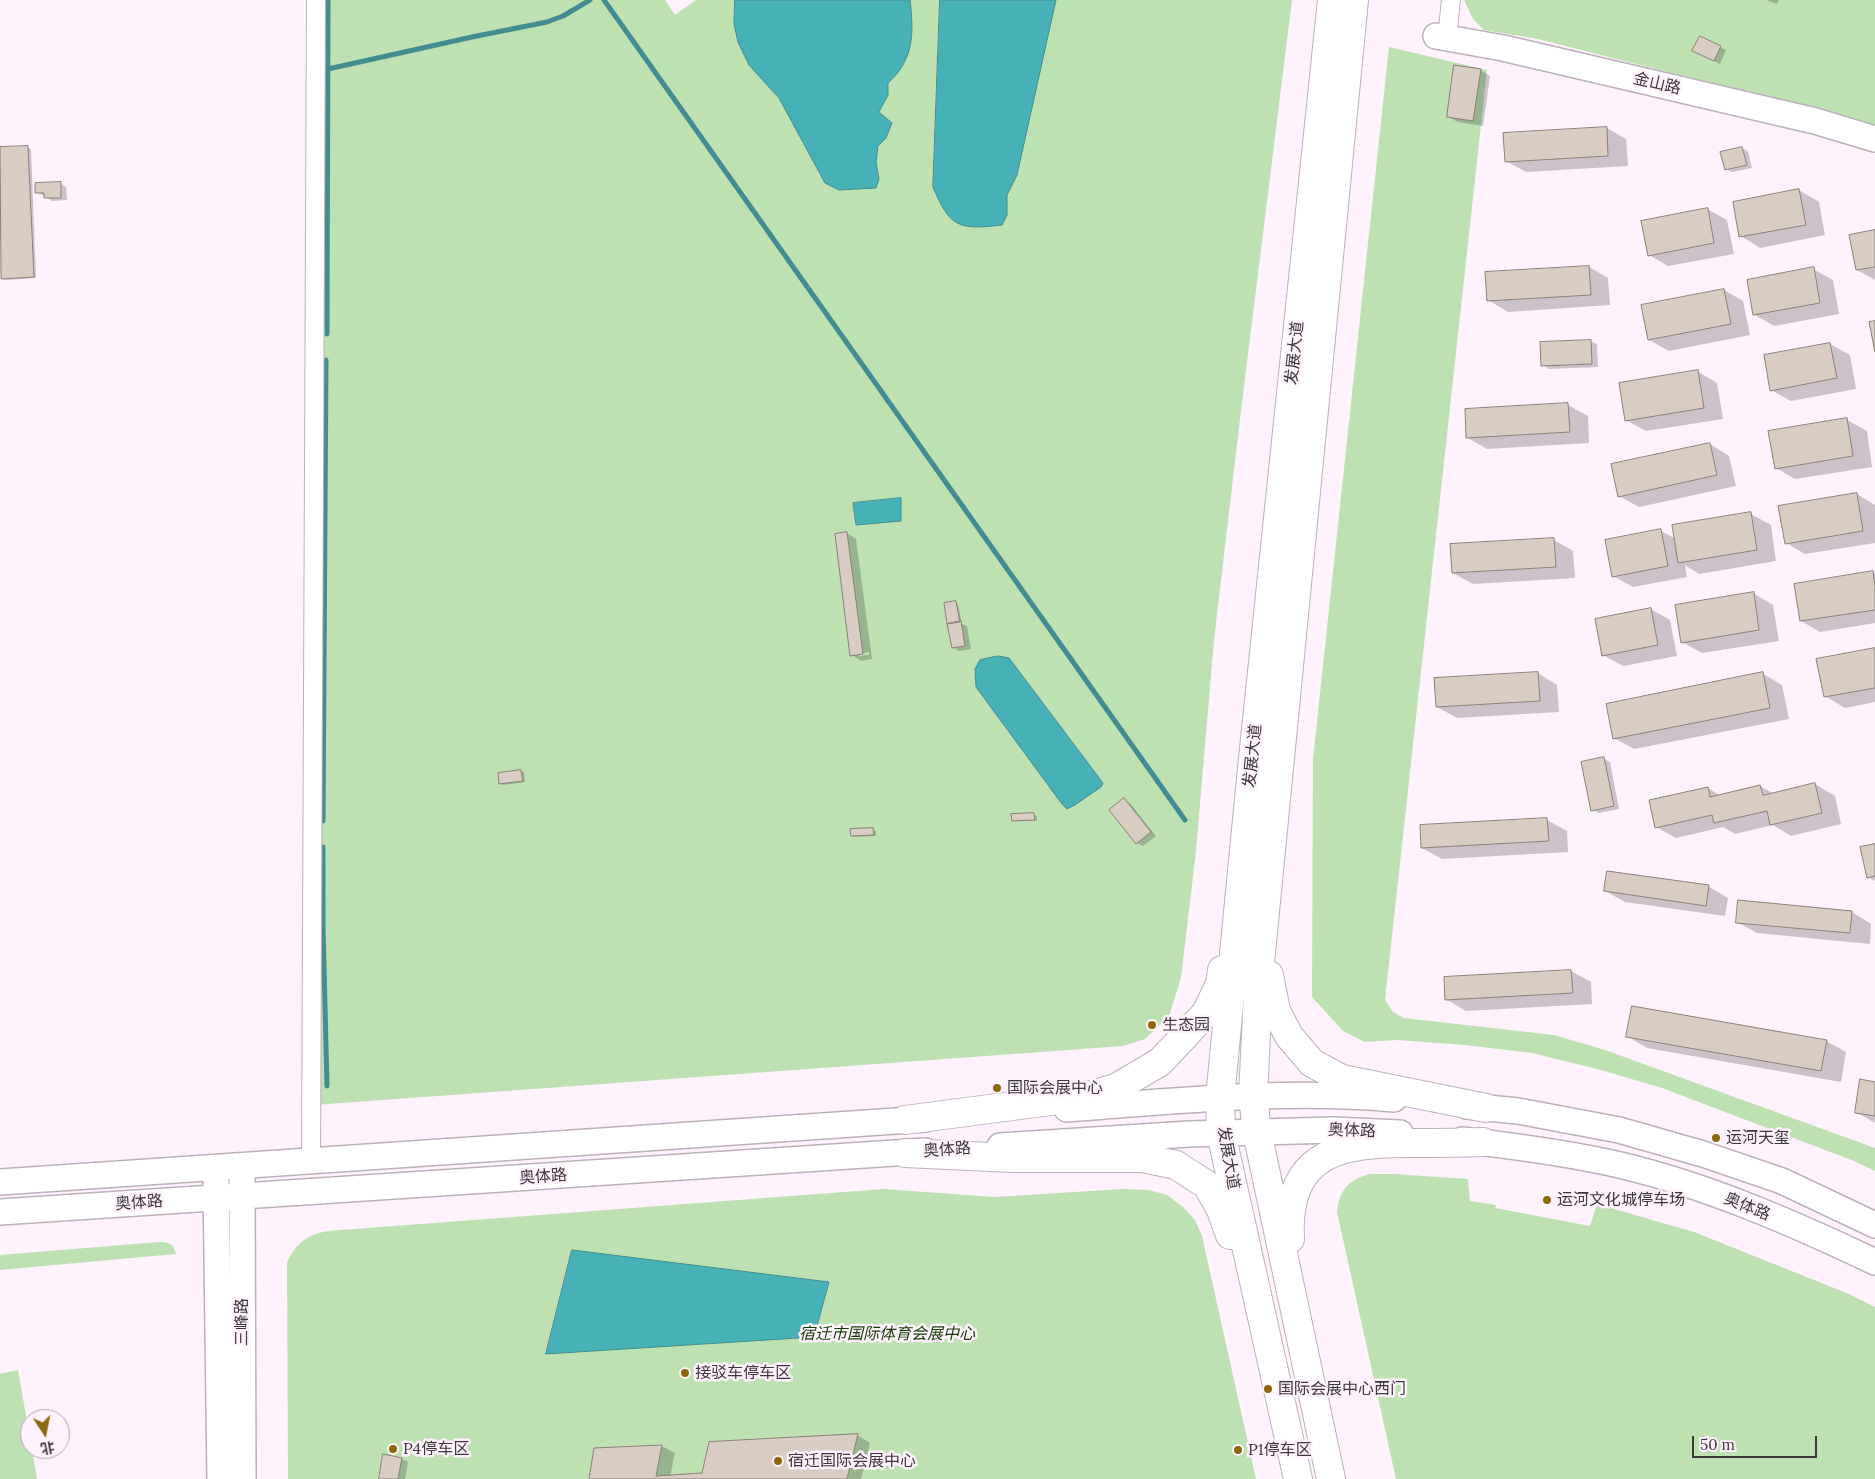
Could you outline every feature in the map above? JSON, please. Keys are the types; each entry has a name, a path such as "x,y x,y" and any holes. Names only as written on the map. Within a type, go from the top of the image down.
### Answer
{"main road":[{"name":"发展大道","path":"1298,1479 1221,1133 1220,1098 1265,770 1342,13"},
{"name":"金山路","path":"1442,37 1512,51 1816,121 1875,139"},
{"name":"发展大道","path":"1265,770 1253,1096 1257,1132 1331,1479"},
{"path":"1265,770 1268,980 1276,1011 1289,1036 1312,1063 1342,1079 1486,1108"},
{"path":"905,1120 1090,1096 1116,1088 1160,1062 1206,1013 1220,984 1233,883 1265,770"},
{"name":"奥体路","path":"0,1182 1220,1098 1253,1096 1372,1097 1518,1111 1619,1130 1703,1154 1782,1181 1875,1225"},
{"name":"奥体路","path":"0,1212 1221,1133 1333,1130 1420,1134 1532,1149 1619,1165 1675,1180 1742,1203 1875,1262"},
{"path":"1304,1352 1290,1231 1291,1204 1299,1181 1307,1169 1318,1160 1340,1150 1372,1144 1483,1142"},
{"path":"905,1153 1013,1158 1143,1158 1176,1165 1206,1185 1221,1210 1270,1355"},
{"name":"三峰路","path":"242,1165 243,1479"},
{"name":"三峰路","path":"216,1167 220,1479"}],"street":[{"path":"311,1160 316,0"},
{"path":"1442,37 1451,0"}],"green space":[{"path":"317,0 665,0 675,15 696,0 1292,0 1214,640 1196,851 1181,978 1169,1016 1145,1039 1123,1046 314,1105"},
{"path":"1464,0 1875,0 1875,125 1538,39 1484,30 1473,19"},
{"path":"1389,47 1487,70 1385,1000 1393,1012 1404,1018 1554,1035 1605,1050 1875,1148 1875,1171 1854,1161 1662,1088 1601,1070 1532,1053 1465,1045 1397,1040 1365,1042 1343,1031 1312,997 1313,759"},
{"path":"1371,1174 1468,1179 1470,1201 1496,1205 1495,1208 1590,1226 1597,1204 1694,1232 1849,1294 1875,1307 1875,1479 1396,1479 1337,1212 1340,1197 1347,1186 1357,1179"},
{"name":"宿迁市国际体育会展中心","path":"884,1189 994,1197 1122,1189 1149,1190 1167,1195 1183,1207 1195,1220 1202,1236 1256,1479 288,1479 287,1263 298,1245 308,1237 328,1231"},
{"path":"159,1242 170,1244 176,1254 0,1270 0,1255"},
{"path":"18,1370 25,1409 20,1409 20,1459 34,1459 37,1479 0,1479 0,1374"}],"water":[{"path":"735,0 910,0 912,35 910,45 903,65 888,83 888,95 879,112 892,123 886,138 878,146 876,162 879,179 876,188 839,190 825,183 779,98 749,65 738,42 734,24"},
{"path":"940,0 1056,0 1017,175 1007,195 1007,215 1002,225 975,227 958,223 945,211 933,187"},
{"path":"901,498 901,521 856,525 853,503"},
{"path":"998,656 1009,658 1103,783 1101,787 1067,809 976,687 975,669 980,660"},
{"path":"572,1250 829,1282 814,1337 546,1354"}],"building":[{"path":"1700,36 1721,46 1714,61 1692,51"},
{"path":"1454,65 1481,69 1473,121 1447,117"},
{"path":"1607,127 1608,156 1505,162 1503,133"},
{"path":"28,146 34,277 1,279 0,147"},
{"path":"1742,147 1747,165 1725,170 1720,152"},
{"path":"61,182 61,198 44,198 44,193 35,193 35,183"},
{"path":"1799,189 1806,225 1739,237 1733,202"},
{"path":"1708,208 1714,243 1648,256 1641,221"},
{"path":"1875,230 1875,267 1856,270 1849,235"},
{"path":"1589,266 1591,295 1487,301 1485,272"},
{"path":"1814,267 1820,303 1753,315 1747,280"},
{"path":"1724,289 1731,324 1648,340 1641,305"},
{"path":"1875,321 1875,352 1869,322"},
{"path":"1591,340 1592,364 1541,366 1540,342"},
{"path":"1830,343 1837,378 1770,391 1764,355"},
{"path":"1698,370 1704,408 1625,421 1619,383"},
{"path":"1568,403 1570,432 1466,438 1465,409"},
{"path":"1847,418 1853,456 1775,469 1768,431"},
{"path":"1710,443 1717,475 1618,497 1611,464"},
{"path":"1857,493 1863,531 1785,544 1778,506"},
{"path":"1751,512 1757,550 1678,563 1672,525"},
{"path":"1661,529 1668,566 1612,577 1605,540"},
{"path":"847,532 863,654 850,656 835,534"},
{"path":"1554,538 1556,567 1452,573 1450,544"},
{"path":"1873,571 1875,610 1800,621 1794,584"},
{"path":"1754,592 1759,630 1681,643 1675,605"},
{"path":"956,601 960,622 947,624 944,603"},
{"path":"1651,608 1658,645 1602,656 1595,619"},
{"path":"961,621 965,646 952,648 947,624"},
{"path":"1875,648 1875,688 1824,697 1816,659"},
{"path":"1538,672 1540,701 1436,707 1434,678"},
{"path":"1763,672 1770,708 1613,739 1606,704"},
{"path":"1604,757 1614,806 1591,811 1581,762"},
{"path":"521,770 523,781 499,784 498,773"},
{"path":"1815,783 1822,813 1770,825 1767,811 1714,823 1712,815 1655,828 1649,800 1708,787 1710,797 1760,785 1763,795"},
{"path":"1124,798 1151,832 1136,844 1109,810"},
{"path":"1034,813 1035,820 1012,821 1011,814"},
{"path":"1547,818 1549,841 1421,848 1420,825"},
{"path":"873,828 874,835 851,836 850,829"},
{"path":"1875,844 1875,876 1867,878 1860,847"},
{"path":"1607,871 1709,885 1706,906 1604,891"},
{"path":"1738,900 1852,911 1850,933 1736,923"},
{"path":"1571,970 1573,993 1445,1000 1444,977"},
{"path":"1632,1006 1827,1040 1821,1071 1626,1037"},
{"path":"1860,1079 1875,1082 1875,1116 1855,1113"},
{"name":"宿迁国际会展中心","path":"858,1434 847,1479 589,1479 594,1448 662,1445 656,1476 702,1473 709,1442"},
{"path":"383,1454 402,1458 398,1479 379,1479"}],"waterway":[{"path":"327,334 328,0"},
{"path":"328,69 547,22 563,16 590,0"},
{"path":"604,0 1185,820"},
{"path":"323,821 326,360"},
{"path":"323,847 327,1086"}],"place":[{"name":"生态园","path":"1152,1025"},
{"name":"国际会展中心","path":"997,1088"},
{"name":"运河天玺","path":"1716,1138"},
{"name":"运河文化城停车场","path":"1547,1200"},
{"name":"接驳车停车区","path":"685,1373"},
{"name":"国际会展中心西门","path":"1268,1389"},
{"name":"P4停车区","path":"393,1449"},
{"name":"P1停车区","path":"1238,1450"},
{"name":"宿迁国际会展中心","path":"778,1461"}]}
